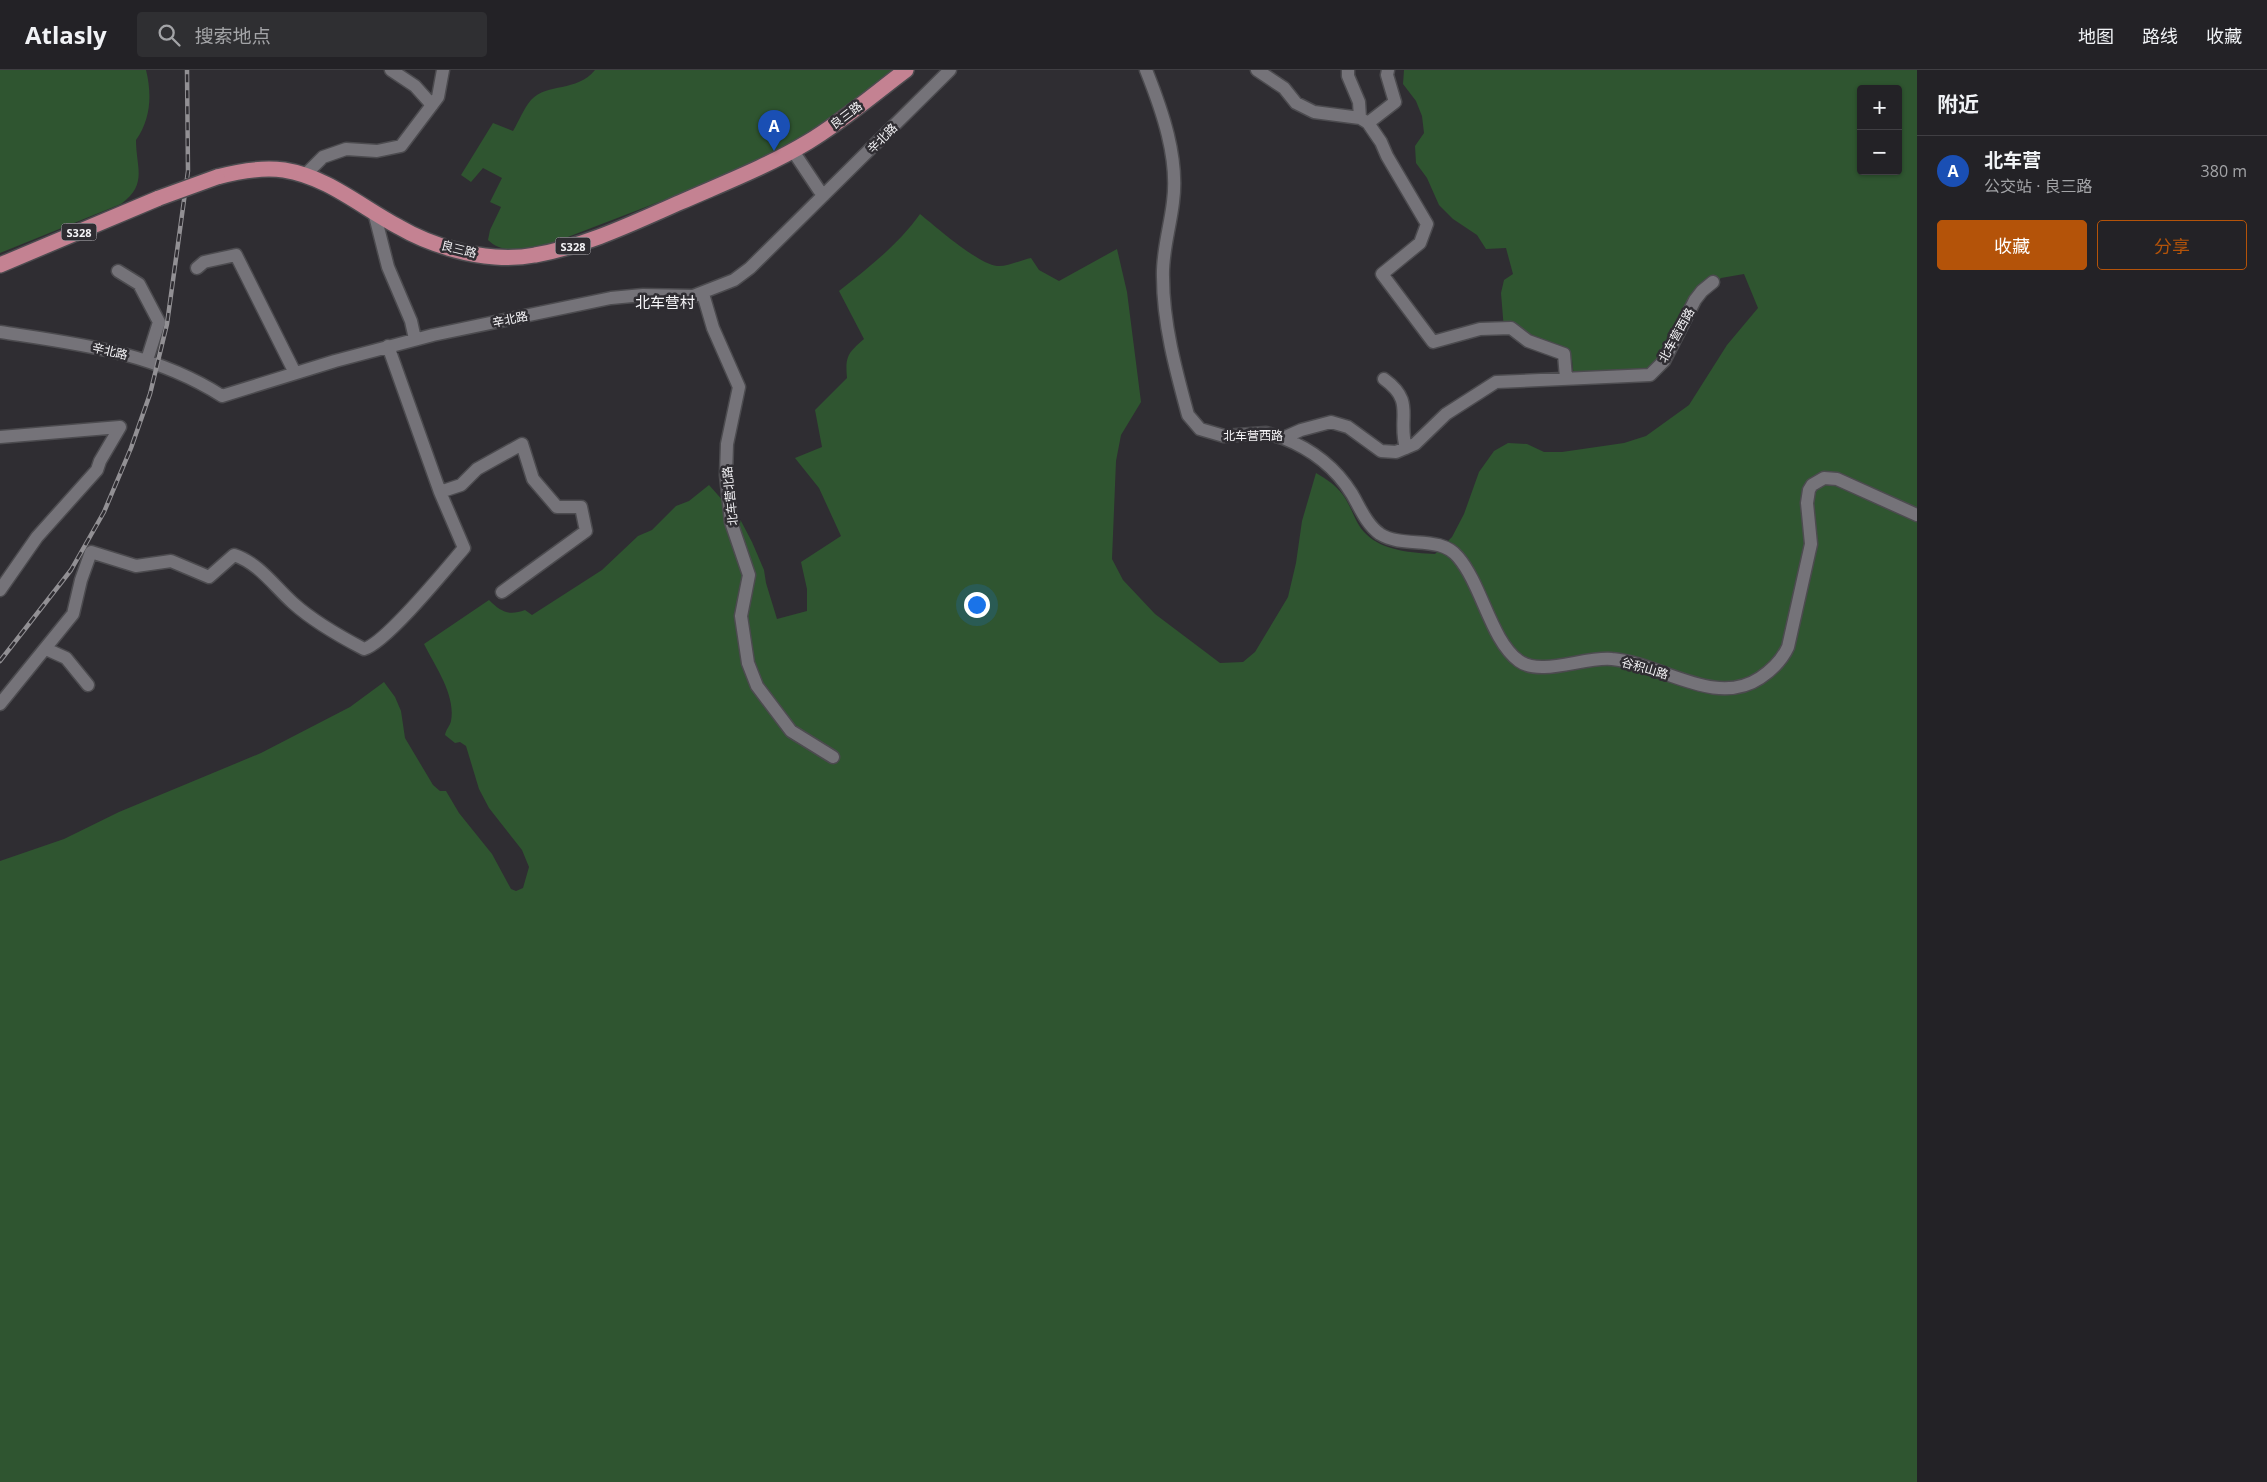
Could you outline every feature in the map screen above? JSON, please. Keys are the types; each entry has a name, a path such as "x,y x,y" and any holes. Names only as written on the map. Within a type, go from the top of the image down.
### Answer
{"main road":[{"name":"良三路","path":"0,265 159,198 216,178 254,169 283,170 305,175 338,190 400,228 457,250 498,257 533,256 570,247 625,226 754,171 824,132 906,70"}],"street":[{"path":"391,70 415,86 432,105"},
{"path":"305,175 322,156 346,148 377,151 401,146 438,97 443,70"},
{"name":"辛北路","path":"0,332 103,348 147,360 185,375 222,396 415,339 612,298 643,295 682,297 703,294 734,280 750,268 950,70"},
{"name":"北车营西路","path":"1146,70 1160,106 1171,156 1174,201 1165,246 1162,277 1169,334 1188,415 1200,430 1224,436 1266,433 1283,438 1301,430 1331,422 1348,427 1381,451 1396,452 1415,444 1446,414 1496,382 1650,375 1664,361 1695,300 1713,282"},
{"path":"1257,70 1284,88 1296,103 1314,112 1364,120 1395,102 1387,75 1388,70"},
{"path":"1348,70 1348,76 1364,120 1382,142 1387,156 1427,224 1420,243 1382,274 1432,342 1480,329 1511,328 1528,341 1564,354 1566,378"},
{"path":"792,151 815,186 824,195"},
{"path":"374,212 388,267 411,320 415,339"},
{"path":"197,268 204,262 236,255 295,373"},
{"path":"118,272 138,284 159,322 147,360"},
{"name":"北车营北路","path":"703,294 713,328 739,387 727,444 726,475 731,522 749,575 742,616 748,663 757,686 792,730 833,757"},
{"path":"0,704 73,614 81,580 91,552 136,566 171,561 209,577 234,556 244,558 260,570 294,604 335,634 364,649 370,647 411,608 464,548 440,492 388,346"},
{"path":"1384,379 1397,388 1404,408 1402,434 1406,448"},
{"path":"0,437 120,427 100,461 97,470 37,537 0,590"},
{"name":"谷积山路","path":"1283,438 1307,448 1325,463 1344,483 1360,510 1379,533 1404,542 1440,545 1456,555 1468,572 1505,645 1518,660 1531,666 1539,667 1590,659 1611,658 1713,688 1728,690 1742,687 1768,672 1784,656 1788,647 1811,544 1807,503 1809,490 1812,485 1824,478 1837,479 1917,515"},
{"path":"440,492 461,485 477,469 522,444 533,480 547,496 557,506 581,507 586,532 502,592"},
{"path":"46,649 66,658 88,685"}],"green space":[{"path":"0,70 146,70 149,106 145,124 136,140 138,182 135,190 129,197 121,204 0,253"},
{"path":"595,70 897,70 816,132 724,177 552,243 533,248 513,250 495,245 488,240 490,230 501,207 490,202 502,178 483,168 471,182 461,175 493,123 513,131 528,103 538,94 579,82"},
{"path":"1404,70 1917,70 1917,1482 0,1482 0,861 64,839 119,812 261,753 350,707 384,682 395,697 401,711 405,738 433,785 440,791 446,791 459,813 492,854 511,889 516,891 523,888 529,867 522,850 489,808 479,789 466,746 460,742 455,743 445,735 451,721 452,711 448,691 424,644 489,600 506,612 514,613 525,610 532,615 602,570 638,536 652,530 676,506 689,501 709,485 741,521 752,542 764,570 777,619 807,611 807,589 801,562 841,536 819,488 795,458 822,447 815,410 847,378 847,360 854,348 864,339 839,291 872,265 892,246 920,214 957,244 989,264 1001,266 1031,258 1039,270 1059,281 1117,249 1127,292 1141,402 1121,435 1116,461 1112,559 1123,580 1155,614 1220,663 1243,662 1255,652 1288,597 1296,563 1302,521 1316,473 1331,482 1340,491 1362,530 1373,540 1390,548 1435,554 1452,537 1464,514 1479,472 1494,451 1508,443 1527,444 1544,452 1562,452 1624,443 1646,436 1689,405 1727,345 1758,308 1744,274 1721,278 1706,292 1652,369 1574,379 1572,360 1504,330 1501,293 1504,280 1513,274 1506,248 1486,249 1477,235 1453,219 1439,205 1427,178 1416,163 1415,146 1424,133 1422,116 1416,101 1403,84"}],"railway":[{"path":"0,661 71,570 104,512 131,448 150,394 167,324 188,171 187,70"}],"place":[{"name":"北车营","path":"774,151"}],"district":[{"name":"北车营村","path":"665,302"}]}
